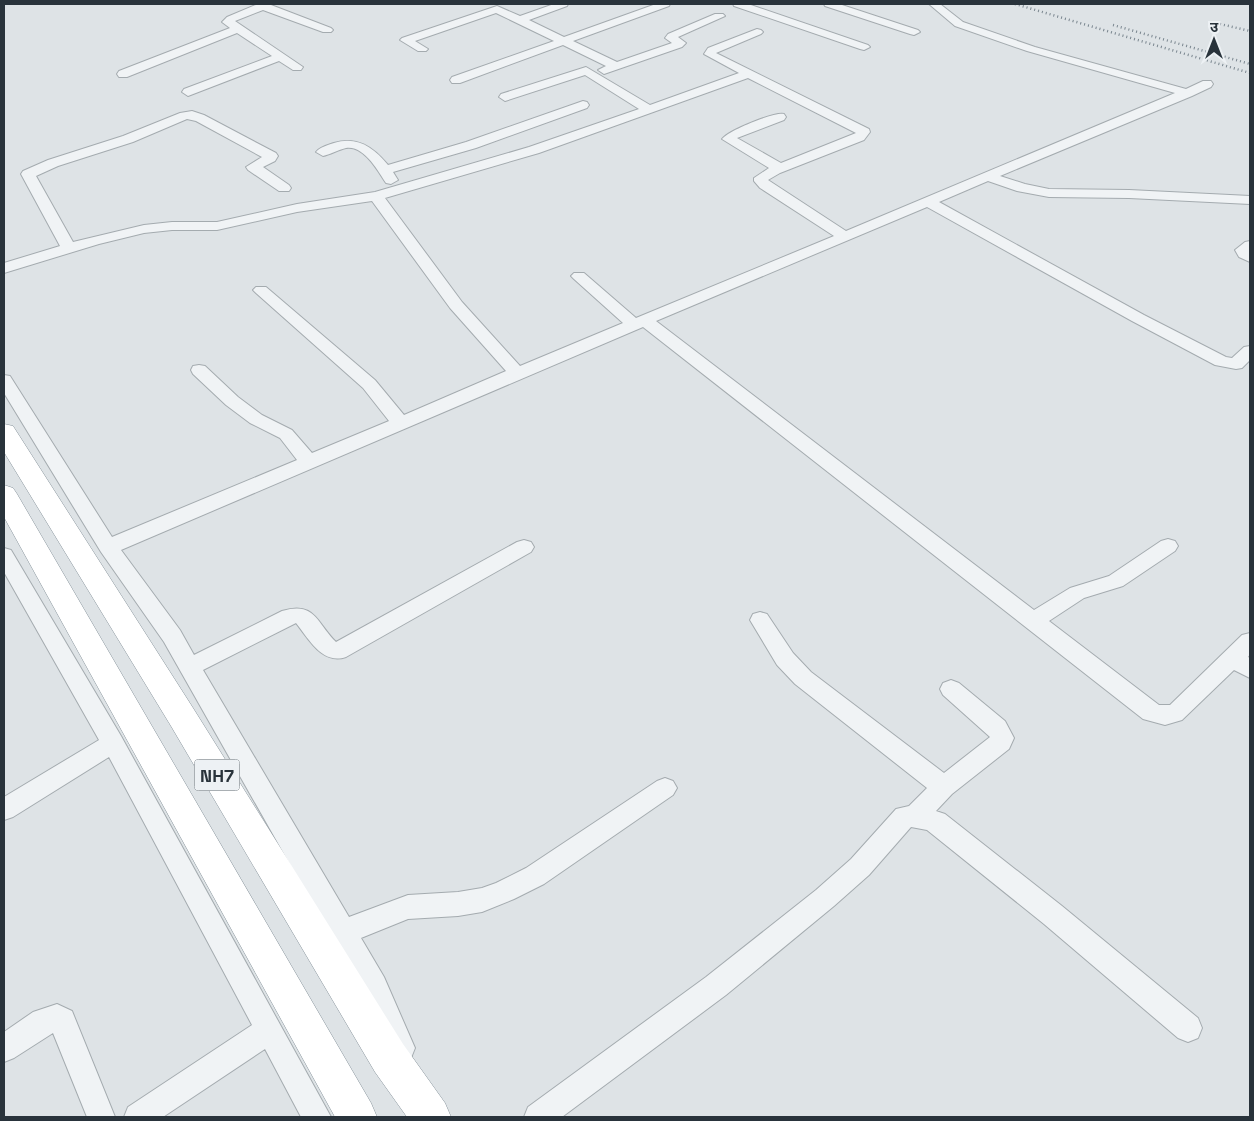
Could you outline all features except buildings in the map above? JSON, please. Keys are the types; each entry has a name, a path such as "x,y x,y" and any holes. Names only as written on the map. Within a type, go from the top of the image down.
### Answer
{"highway":[{"name":"NH7","path":"4,432 182,717 345,989 389,1058 430,1116"},
{"name":"NH7","path":"4,494 357,1117"}],"street":[{"path":"422,49 406,40 508,4"},
{"path":"520,20 563,4"},
{"path":"642,4 659,6"},
{"path":"738,4 864,47"},
{"path":"829,4 914,32"},
{"path":"934,4 959,24 1031,49 1188,93"},
{"path":"297,67 229,24 229,20 265,5 327,30"},
{"path":"456,80 659,6"},
{"path":"494,9 616,66"},
{"path":"592,74 678,45 680,43 671,38 672,36 719,16"},
{"path":"123,74 238,29"},
{"path":"757,32 710,52 712,56 864,132 859,137 764,175 761,181 845,237"},
{"path":"188,92 281,56"},
{"path":"505,97 582,71 592,74 648,109"},
{"path":"4,268 69,248 144,229 172,226 217,226 297,208 376,196 534,150 748,74"},
{"path":"108,547 638,322 1207,84"},
{"path":"385,170 471,145 583,105"},
{"path":"69,248 28,174 53,162 132,137 184,116 192,115 200,118 271,156 253,167 284,188"},
{"path":"780,117 733,135 729,139 780,168"},
{"path":"323,152 344,145 356,145 375,159 398,190"},
{"path":"993,175 1060,184 1250,193"},
{"path":"993,175 1022,188 1049,193 1129,194 1250,200"},
{"path":"376,196 456,304 517,373"},
{"path":"928,202 1138,318 1221,361 1236,364 1250,351"},
{"path":"1250,245 1242,250 1244,254 1250,257"},
{"path":"579,276 1151,712 1163,716 1172,716 1178,712 1242,664 1250,641"},
{"path":"260,290 369,384 401,423"},
{"path":"199,370 232,401 256,418 286,434 308,462"},
{"path":"4,380 108,547 172,636 190,667 374,986 430,1116"},
{"path":"1033,621 1077,593 1116,581 1168,546"},
{"path":"190,667 289,617 297,615 302,616 328,648 338,651 524,547"},
{"path":"4,554 113,743 317,1117"},
{"path":"760,620 785,659 802,678 944,787"},
{"path":"916,815 944,787 1001,742 1003,738 997,728 952,689"},
{"path":"4,809 113,743"},
{"path":"343,932 408,906 458,904 482,900 505,891 535,876 664,788"},
{"path":"538,1117 723,980 851,876 905,817 916,815 924,816 936,822 1053,915 1188,1028"},
{"path":"5,1043 43,1022 57,1018 62,1021 101,1117"},
{"path":"138,1117 269,1030"}],"railway":[{"path":"1015,4 1250,73"},
{"path":"1220,24 1250,31"},
{"path":"1113,25 1250,64"}]}
